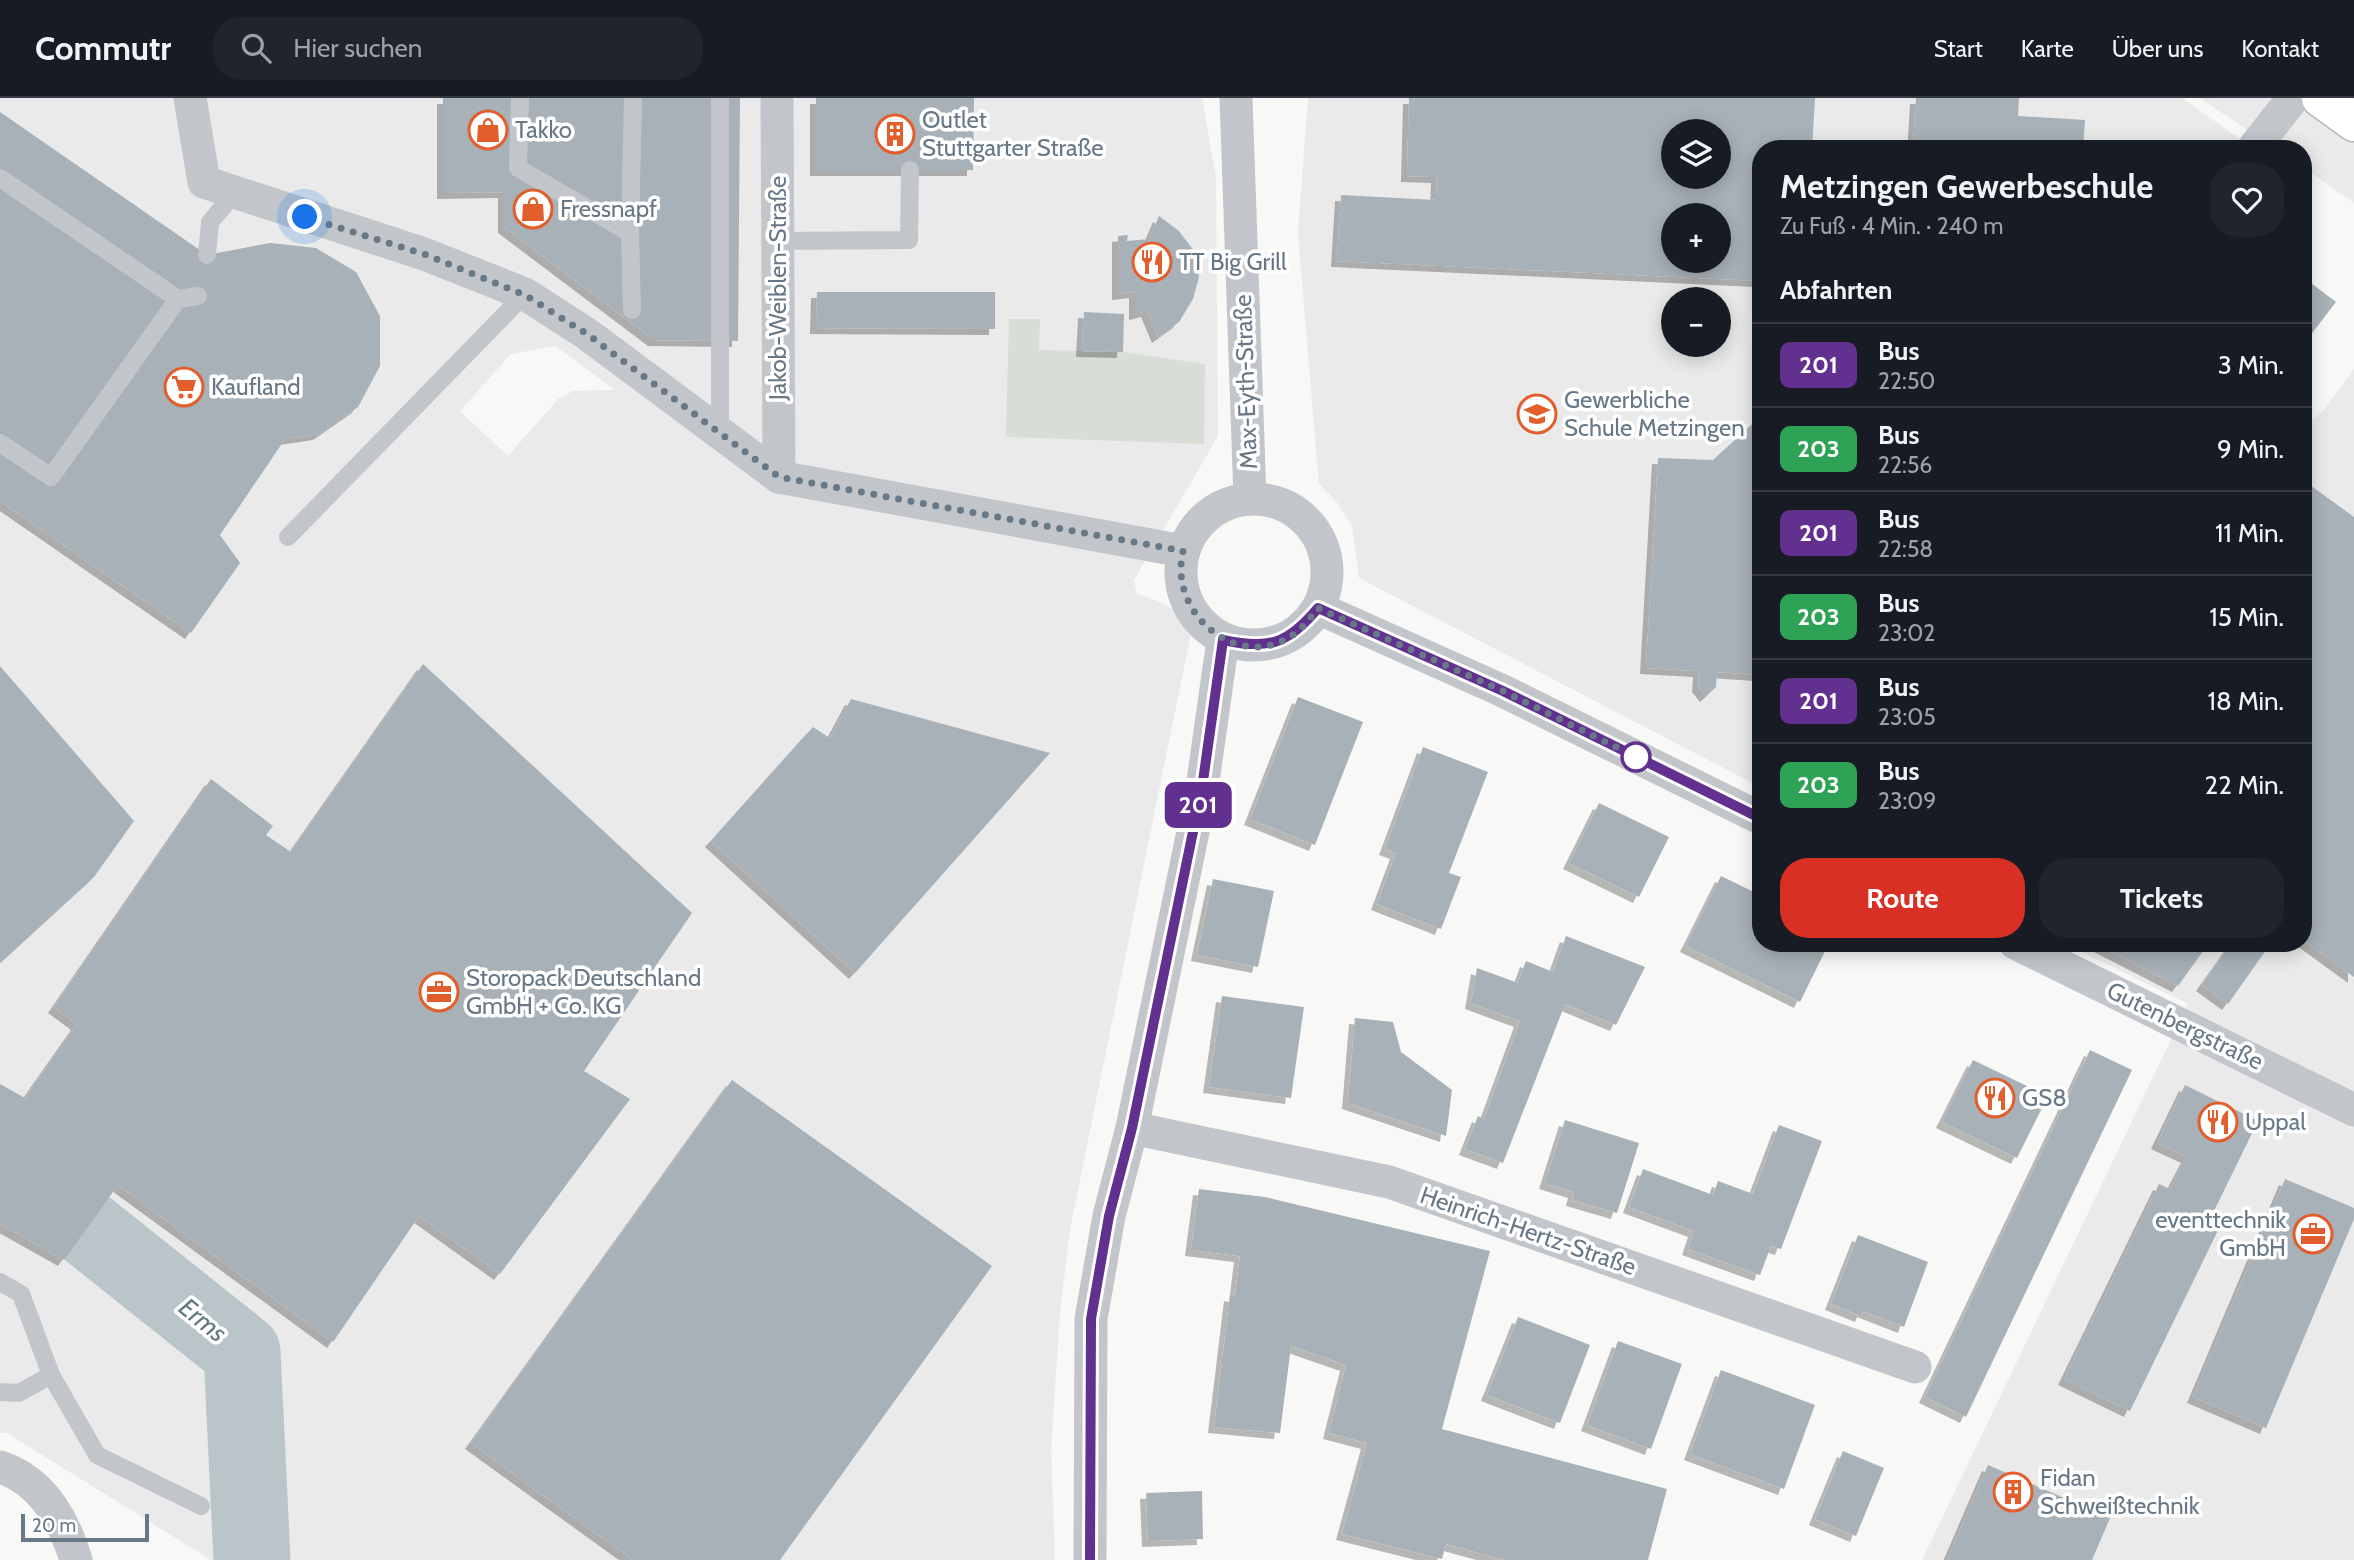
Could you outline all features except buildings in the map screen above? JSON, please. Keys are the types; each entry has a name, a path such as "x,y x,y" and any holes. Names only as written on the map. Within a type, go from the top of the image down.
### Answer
{"street":[{"path":"190,98 204,182 424,254 525,295 587,334 779,477 1183,551"},
{"name":"Jakob-Weiblen-Straße","path":"777,98 779,477"},
{"name":"Max-Eyth-Straße","path":"1237,98 1250,499"},
{"path":"2260,140 2293,98"},
{"path":"2322,98 2354,122"},
{"path":"1250,499 1274,501 1296,512 1314,529 1326,557 1327,583 1318,608 1299,631 1275,643 1254,646 1223,640 1195,618 1181,587 1183,551 1195,528 1213,511 1250,499"},
{"path":"1318,608 1503,691 1752,814"},
{"path":"1090,1560 1091,1319 1109,1216 1132,1128 1202,788 1223,640"},
{"name":"Gutenbergstraße","path":"2033,952 2354,1110"},
{"name":"Heinrich-Hertz-Straße","path":"1132,1128 1389,1182 1915,1367"},
{"path":"0,1467 46,1497 66,1528 76,1560"}],"lane":[{"path":"520,98 518,168 629,233"},
{"path":"632,310 629,233 633,98"},
{"path":"720,98 720,434"},
{"path":"778,241 909,240 910,170"},
{"path":"0,178 178,299 198,296"},
{"path":"207,255 210,222 234,194"},
{"path":"288,537 525,295"},
{"path":"0,443 51,477 178,299"},
{"path":"0,1282 21,1294 51,1374 97,1455 201,1506"},
{"path":"0,1392 19,1393 51,1374"}],"shaded area":[{"path":"0,98 1202,98 1216,177 1218,436 1134,580 1137,594 1163,603 1181,615 1191,633 1070,1229 1060,1312 1051,1448 1055,1560 211,1560 7,1433 0,1433","holes":["555,346 615,390 573,391 558,399 508,456 460,411 511,354"]},
{"name":"Gewerbliche Schule Metzingen","path":"1308,98 2183,98 2241,140 1752,140 1752,783 1359,578 1352,526 1336,501 1319,484 1298,232"},
{"path":"2200,98 2354,98 2354,203 2312,173 2312,140 2263,140"},
{"path":"1009,319 1040,319 1039,350 1123,352 1205,364 1204,444 1006,437"},
{"path":"2354,369 2354,1560 1922,1560 2188,1004 2081,952 2312,952 2312,420 2322,412"}],"waterway":[{"name":"Erms","path":"0,1159 242,1352 252,1560"}],"bus line":[{"name":"201","path":"1090,1560 1091,1319 1109,1216 1132,1128 1202,788 1223,640 1254,646 1275,643 1299,631 1318,608 1503,691 1752,814"}],"place":[{"name":"Takko","path":"488,130"},
{"name":"Outlet Stuttgarter Straße","path":"895,134"},
{"name":"Fressnapf","path":"533,209"},
{"name":"TT Big Grill","path":"1152,262"},
{"name":"Kaufland","path":"184,387"},
{"name":"Gewerbliche Schule Metzingen","path":"1537,414"},
{"name":"Storopack Deutschland GmbH + Co. KG","path":"439,992"},
{"name":"GS8","path":"1995,1098"},
{"name":"Uppal","path":"2218,1122"},
{"name":"eventtechnik GmbH","path":"2313,1234"},
{"name":"Fidan Schweißtechnik","path":"2013,1492"}],"route":[{"path":"305,217 424,254 525,295 587,334 779,477 1183,551 1181,587 1195,618 1223,640 1254,646 1275,643 1299,631 1318,608 1503,691 1644,761 1636,757"}]}
